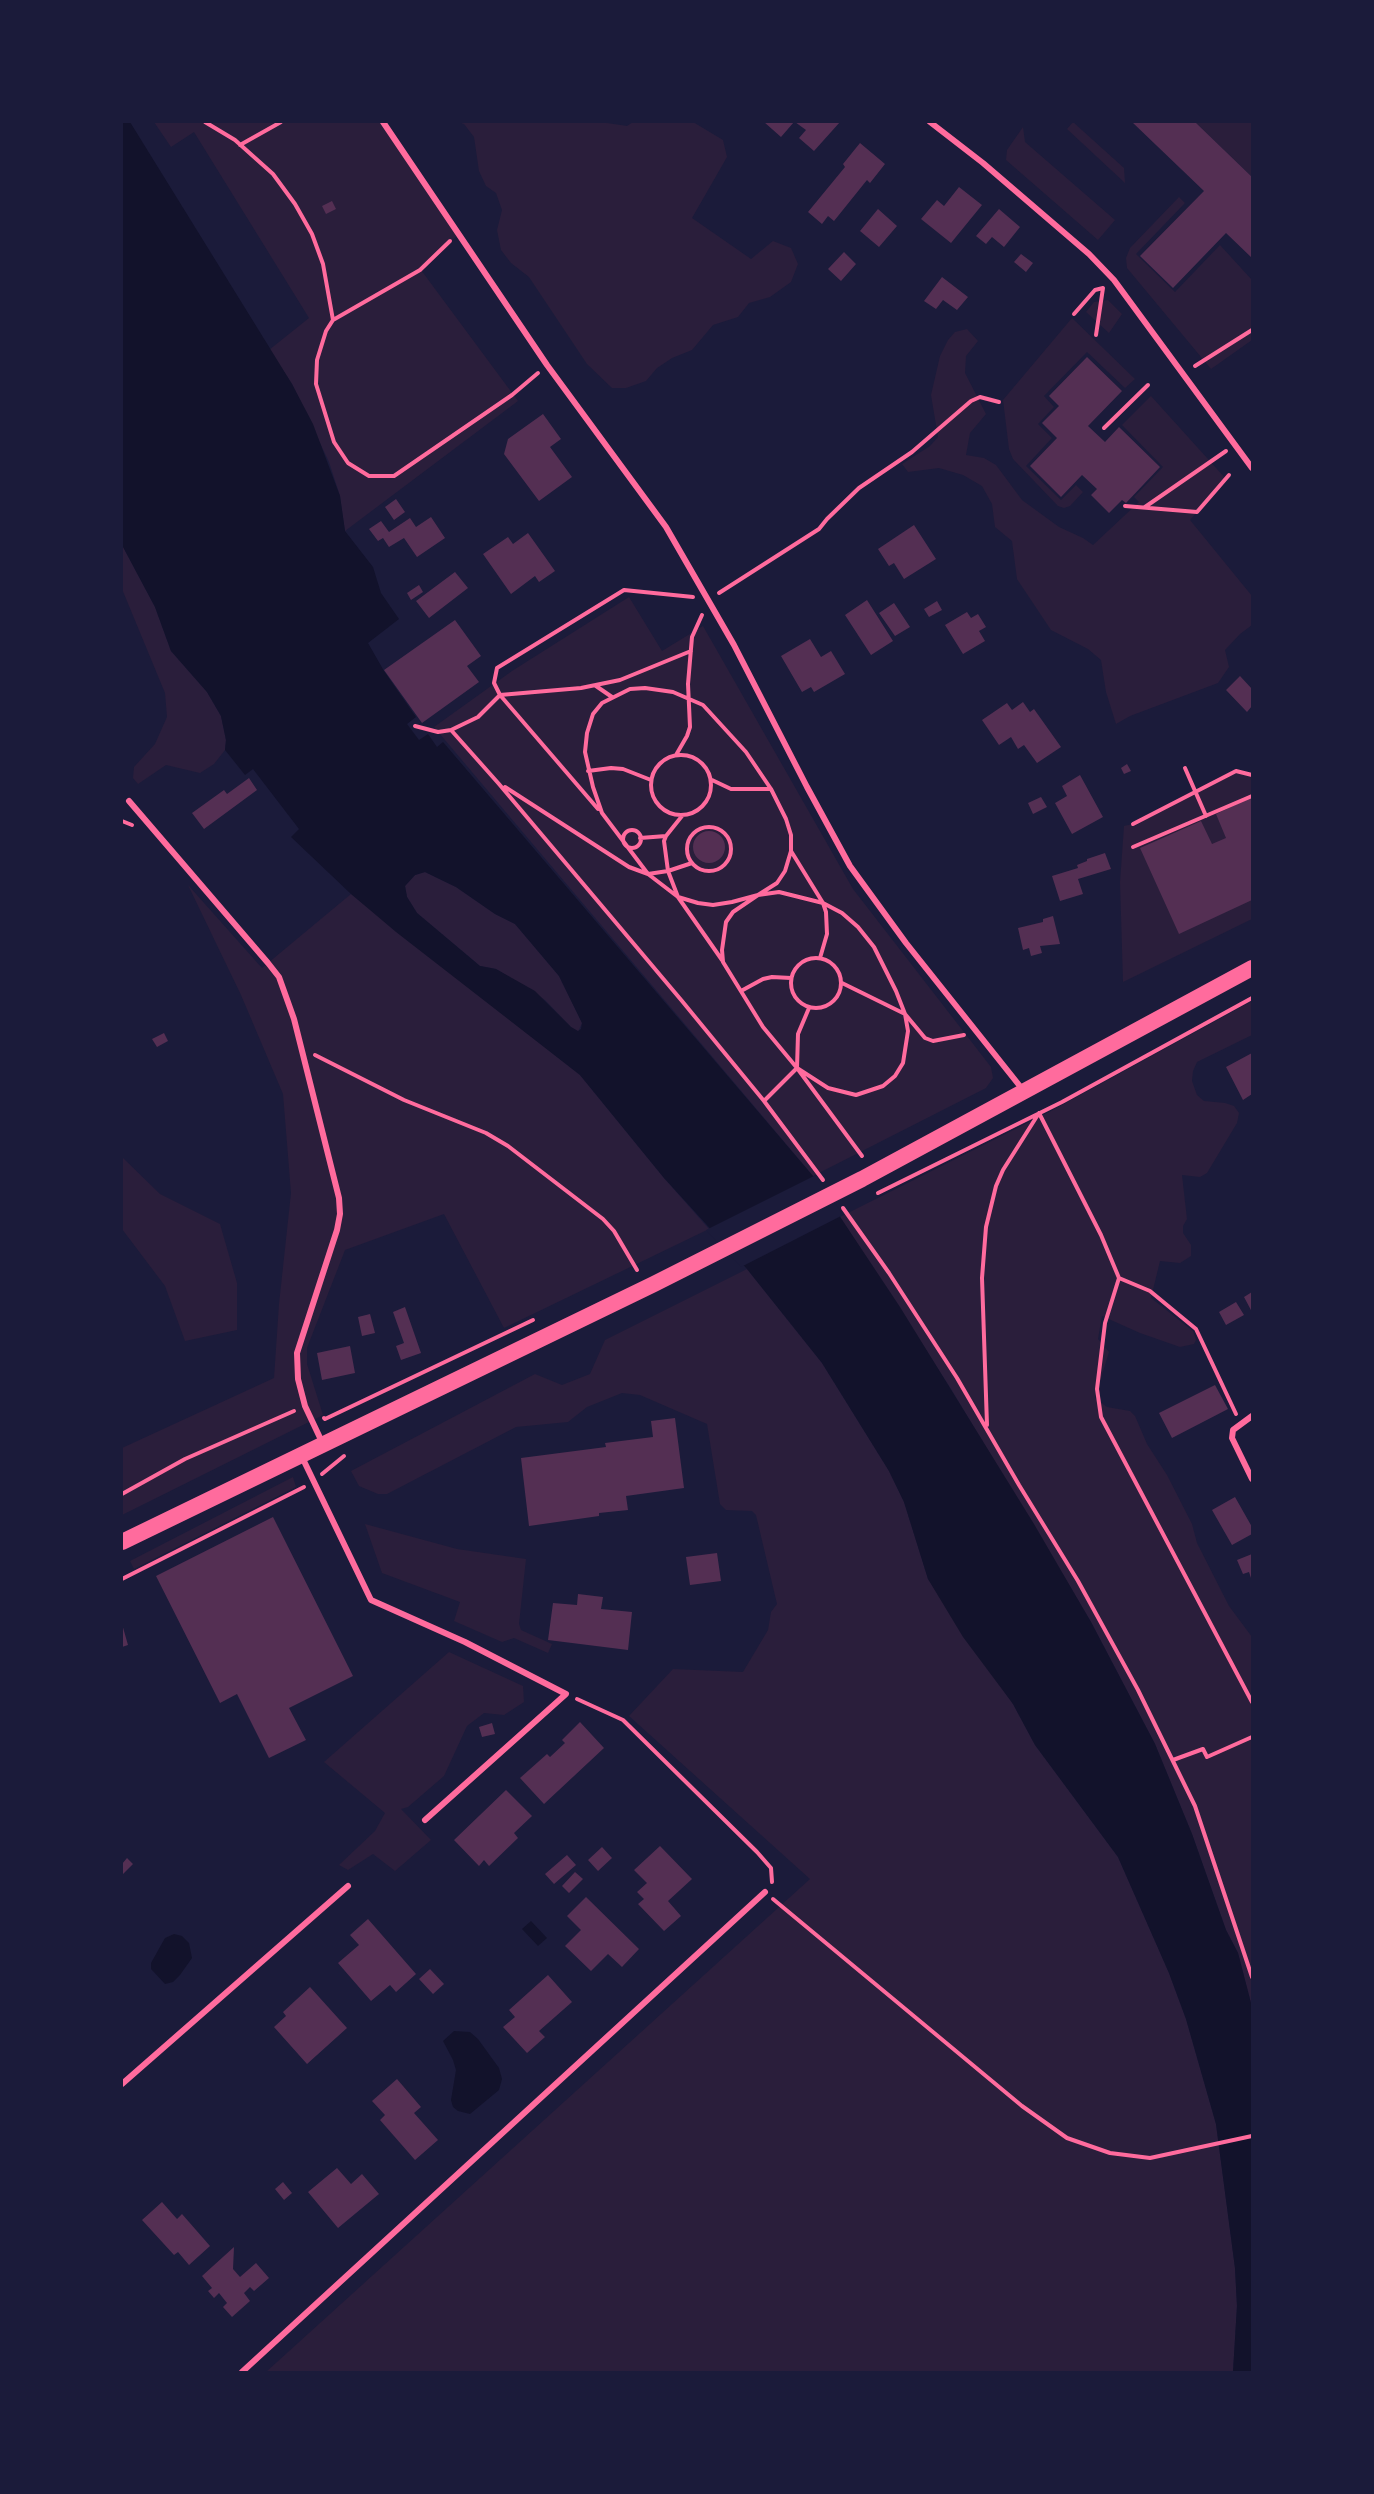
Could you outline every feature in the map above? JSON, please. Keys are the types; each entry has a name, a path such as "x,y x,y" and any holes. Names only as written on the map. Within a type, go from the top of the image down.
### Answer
{"highway":[{"path":"122,1542 322,1443 654,1284 862,1179 1252,968"}],"street":[{"path":"383,122 547,365 666,527 709,599 850,866 906,943 1025,1092"},
{"path":"930,122 983,163 1089,254 1114,280 1236,443 1252,468"},
{"path":"129,801 279,977 294,1019 339,1198 340,1214 337,1230 297,1353 298,1379 304,1406 322,1443"},
{"path":"1252,1416 1233,1430 1232,1438 1252,1479"},
{"path":"300,1454 371,1600 465,1642 566,1694 425,1820"},
{"path":"122,2084 348,1886"},
{"path":"242,2373 765,1892"}],"path":[{"path":"205,122 240,146 273,174 295,204 312,234 323,264 333,320"},
{"path":"240,146 281,122"},
{"path":"460,233 420,270 333,320 320,343 316,384 334,442 348,464 369,476 394,476 512,394 547,365"},
{"path":"1074,314 1095,290 1103,288 1096,335"},
{"path":"1195,366 1252,330"},
{"path":"1104,428 1148,385"},
{"path":"676,755 690,727 688,697 692,637 709,599 819,530 859,488 912,452 971,400 980,397 999,402"},
{"path":"1145,507 1236,443"},
{"path":"1125,506 1197,512 1229,475"},
{"path":"648,874 602,813 500,695 494,683 497,668 624,590 709,599"},
{"path":"415,726 438,732 451,730 478,717 500,695 595,685 643,672 691,651"},
{"path":"595,685 612,697"},
{"path":"602,813 588,771 585,752 587,733 593,714 602,704 630,689 645,688 674,692 703,705 746,752 771,789 786,819 790,835 790,851 785,871 777,883 733,912 726,922 722,936 723,962"},
{"path":"451,730 500,784 764,1101 826,1185"},
{"path":"692,756 699,760 709,772 711,780 709,797 698,810 682,815 665,811 658,805 651,789 651,780 657,766 669,757 692,756"},
{"path":"1185,768 1206,816"},
{"path":"588,771 623,769 651,780"},
{"path":"1133,824 1236,771 1252,775"},
{"path":"711,780 724,788 771,789"},
{"path":"500,784 615,859 648,874 686,901 713,905 779,892 823,903 842,913 858,927 874,947 893,983 905,1014 908,1031 903,1063 895,1076 883,1086 856,1095 828,1088 797,1068"},
{"path":"1133,848 1252,796"},
{"path":"682,815 666,836 664,852 668,871 678,897 723,962 763,1027 797,1068 862,1156"},
{"path":"648,874 668,871 692,863 704,870 719,868 725,864 731,850 726,836 714,827 696,830 687,845 692,863"},
{"path":"629,830 637,832 640,838 639,844 634,847 628,847 624,843 624,835 629,830"},
{"path":"640,838 666,836"},
{"path":"790,851 823,903 828,922 820,958"},
{"path":"820,958 833,964 841,976 841,991 832,1004 809,1008 797,1000 793,994 791,978 798,965 804,961 820,958"},
{"path":"741,991 763,979 791,978"},
{"path":"842,983 905,1014 925,1038 933,1041 977,1032"},
{"path":"872,1196 1039,1113 1252,998"},
{"path":"764,1101 797,1068 798,1034 809,1008"},
{"path":"304,1053 320,1056 404,1100 486,1133 508,1146 603,1219 614,1232 637,1270"},
{"path":"1039,1113 1101,1235 1119,1278 1105,1323 1096,1389 1101,1417 1252,1702"},
{"path":"987,1428 982,1286 986,1227 996,1186 1003,1170 1039,1113"},
{"path":"840,1204 889,1273 987,1428 1078,1581 1195,1806 1252,1977"},
{"path":"627,1275 645,1266"},
{"path":"1119,1278 1150,1291 1196,1329 1240,1423"},
{"path":"122,1494 185,1459 304,1406 325,1419 534,1319"},
{"path":"122,1580 313,1483 342,1457 353,1452"},
{"path":"566,1694 623,1720 771,1868 773,1876 771,1885 765,1892 1022,2106 1067,2138 1110,2153 1150,2158 1252,2136"},
{"path":"1173,1760 1203,1749 1206,1757 1252,1737"}],"shaded area":[{"path":"122,122 130,122 292,384 313,424 340,496 345,531 373,567 381,593 399,619 368,643 384,671 416,717 407,724 419,740 428,734 437,747 443,742 813,1176 900,1307 1034,1524 1091,1622 1155,1744 1192,1834 1226,1930 1238,1953 1252,2007 1252,2372 1233,2372 1237,2306 1235,2268 1216,2124 1186,2019 1169,1973 1118,1857 1035,1745 1013,1704 963,1637 928,1579 904,1502 889,1471 822,1363 747,1269 664,1178 580,1075 396,932 351,894 291,837 299,829 253,769 245,775 225,750 226,740 221,716 207,692 171,651 155,607 122,545","holes":["425,872 456,887 495,914 515,924 559,976 582,1023 581,1029 578,1031 571,1027 535,991 496,969 480,966 417,913 407,897 405,886 415,875"]},
{"path":"154,122 382,122 460,233 421,270 518,401 345,531 340,496 329,462 292,384 269,350 309,318 194,132 171,147"},
{"path":"458,122 600,122 627,126 633,122 693,122 723,140 727,157 692,218 751,259 773,241 791,248 798,264 791,282 770,297 749,303 738,317 713,325 692,350 672,358 657,368 646,381 626,388 612,388 587,364 529,277 511,263 501,250 497,230 502,210 496,193 486,186 479,171 474,137 464,124"},
{"path":"1073,122 1124,168 1125,183 1067,129"},
{"path":"1195,122 1252,122 1252,177"},
{"path":"1023,127 1025,142 1115,220 1098,240 1006,160 1007,150"},
{"path":"1179,197 1185,203 1136,254 1175,292 1220,245 1252,280 1252,340 1211,369 1127,268 1126,258 1130,248"},
{"path":"1108,300 1122,314 1109,333 1086,312 1094,302"},
{"path":"1072,318 1135,379 1125,388 1087,352 1044,396 1054,407 1038,424 1052,438 1026,466 1061,500 1076,485 1083,492 1070,506 1064,508 1058,506 1013,459 1009,449 1003,400"},
{"path":"967,329 978,341 966,356 965,373 986,414 970,433 966,455 984,458 996,465 1022,500 1059,527 1093,545 1139,502 1134,497 1163,467 1122,425 1151,396 1226,479 1190,520 1252,596 1252,625 1225,650 1229,667 1218,683 1130,716 1116,724 1106,692 1101,660 1088,649 1051,630 1017,579 1012,541 995,527 992,504 982,486 963,475 939,468 908,472 902,464 930,446 938,437 931,395 940,356 955,332"},
{"path":"122,545 155,607 171,651 207,692 221,716 226,740 225,750 214,764 200,773 166,765 138,784 133,778 134,767 155,744 167,717 165,693 122,589"},
{"path":"629,597 662,651 703,626 853,889 991,1067 993,1078 986,1088 813,1176 434,727 512,671"},
{"path":"1236,771 1252,775 1252,919 1123,982 1120,882 1124,826 1133,824"},
{"path":"425,872 456,887 495,914 515,924 559,976 582,1023 578,1032 545,1000 496,969 480,966 417,913 407,897 405,886 415,875"},
{"path":"188,885 262,968 351,894 580,1075 709,1229 504,1328 444,1214 345,1250 307,1348 307,1364 323,1415 122,1515 122,1448 274,1378 291,1193 283,1094 241,995"},
{"path":"1252,1001 1252,1035 1197,1062 1193,1071 1192,1081 1197,1095 1204,1101 1234,1106 1239,1113 1237,1123 1207,1173 1200,1177 1182,1175 1187,1219 1183,1226 1183,1233 1191,1245 1191,1256 1180,1263 1160,1261 1151,1298 1193,1331 1196,1340 1194,1344 1180,1347 1102,1316 1098,1339 1109,1352 1095,1398 1107,1407 1130,1411 1135,1416 1147,1444 1167,1475 1192,1524 1197,1543 1229,1606 1252,1637 1252,2007 1238,1953 1226,1930 1192,1834 1155,1744 1091,1622 951,1389 840,1217 1051,1111"},
{"path":"122,1157 160,1194 220,1224 237,1283 237,1330 185,1341 165,1286 122,1229"},
{"path":"747,1269 822,1363 889,1471 904,1502 928,1579 1013,1704 1035,1745 1118,1857 1169,1973 1186,2019 1216,2124 1235,2268 1237,2306 1233,2372 266,2372 810,1879 629,1716 673,1669 743,1672 768,1630 771,1612 777,1604 756,1515 752,1511 726,1510 720,1504 707,1424 640,1395 622,1393 587,1407 568,1422 516,1427 387,1494 378,1494 359,1486 351,1471 535,1374 562,1385 590,1374 605,1340"},
{"path":"293,1477 296,1487 134,1569 130,1561"},
{"path":"365,1524 457,1549 526,1559 519,1624 521,1630 552,1644 548,1653 514,1638 502,1642 454,1621 460,1602 382,1573"},
{"path":"449,1652 523,1686 524,1702 504,1715 484,1713 467,1726 444,1776 408,1807 401,1809 431,1840 395,1871 373,1854 348,1870 339,1865 375,1831 385,1813 324,1762"},
{"path":"531,1921 547,1938 538,1946 522,1929"},
{"path":"174,1934 182,1936 189,1943 192,1958 173,1982 165,1984 151,1969 151,1963 165,1938"},
{"path":"454,2031 470,2032 478,2039 499,2068 502,2079 499,2090 470,2114 458,2111 453,2107 451,2100 456,2070 443,2041"}],"pier":[{"path":"816,1175 843,1215 741,1267 706,1230"}],"building":[{"path":"764,122 794,122 781,137"},
{"path":"795,122 840,122 814,151 799,138 806,130"},
{"path":"1132,122 1195,122 1252,177 1252,258 1226,233 1173,288 1140,256 1204,191"},
{"path":"860,143 885,164 870,183 867,180 834,221 828,216 822,224 808,212 845,167 843,164"},
{"path":"959,187 982,205 951,243 921,219 937,200 944,206"},
{"path":"332,201 336,209 326,214 322,206"},
{"path":"878,209 897,226 879,247 860,231"},
{"path":"999,209 1020,227 1004,247 992,237 986,244 976,236"},
{"path":"844,252 856,264 841,281 828,269"},
{"path":"1021,254 1033,263 1026,272 1014,262"},
{"path":"942,277 968,297 957,310 943,300 936,309 924,301"},
{"path":"1087,357 1122,391 1088,426 1105,442 1119,427 1160,467 1126,503 1122,500 1109,513 1091,495 1097,489 1082,475 1061,497 1030,466 1057,438 1042,423 1059,406 1049,396"},
{"path":"543,414 561,439 550,447 572,477 539,501 504,454 508,439"},
{"path":"396,499 405,512 394,520 385,507"},
{"path":"431,517 445,538 417,557 404,538 389,547 383,538 378,541 369,529 381,521 389,532 410,518 416,527"},
{"path":"914,525 936,559 904,579 894,563 889,566 878,549"},
{"path":"528,533 555,571 539,582 535,576 511,594 483,554 508,537 513,544"},
{"path":"455,572 468,588 429,618 416,601"},
{"path":"419,585 423,592 411,600 407,593"},
{"path":"867,600 893,641 871,655 845,615"},
{"path":"937,601 942,610 929,617 924,609"},
{"path":"894,603 910,627 895,636 879,613"},
{"path":"967,612 971,618 978,614 986,627 979,631 985,641 963,654 945,625"},
{"path":"455,620 481,656 467,666 479,682 422,723 384,670"},
{"path":"810,639 821,657 831,651 845,674 814,692 811,687 802,692 781,656"},
{"path":"1240,676 1252,689 1252,706 1247,712 1226,690"},
{"path":"1023,702 1030,712 1034,709 1061,747 1037,763 1024,745 1018,749 1011,737 999,745 982,720 1007,703 1012,710"},
{"path":"1127,764 1131,771 1124,774 1121,768"},
{"path":"1080,775 1103,817 1072,834 1055,803 1067,796 1062,786"},
{"path":"249,778 257,790 204,829 192,813 224,790 227,794"},
{"path":"1041,797 1047,807 1033,814 1028,803"},
{"path":"1252,797 1252,900 1179,934 1140,848 1201,821 1212,844 1226,838 1216,814"},
{"path":"709,831 720,836 725,847 720,858 709,863 698,858 693,847 698,836"},
{"path":"1105,853 1111,869 1078,879 1083,894 1060,901 1052,876 1078,868 1077,865 1087,859"},
{"path":"1053,916 1060,944 1040,946 1042,953 1031,956 1029,948 1023,950 1018,928 1043,922 1043,919"},
{"path":"164,1033 168,1041 157,1047 152,1039"},
{"path":"1252,1053 1252,1094 1243,1100 1226,1067"},
{"path":"1252,1292 1252,1312 1244,1297"},
{"path":"1236,1302 1244,1315 1226,1325 1219,1312"},
{"path":"405,1307 421,1353 401,1360 396,1346 404,1343 393,1312"},
{"path":"370,1314 375,1333 362,1336 358,1317"},
{"path":"350,1346 355,1373 322,1380 317,1353"},
{"path":"1215,1385 1228,1409 1172,1438 1159,1413"},
{"path":"675,1418 684,1488 626,1496 628,1510 529,1526 521,1458 606,1447 605,1443 653,1437 651,1421"},
{"path":"1235,1497 1252,1527 1252,1534 1232,1545 1212,1510"},
{"path":"273,1517 353,1676 289,1708 306,1740 269,1758 237,1694 220,1703 156,1576"},
{"path":"717,1553 721,1581 690,1585 686,1557"},
{"path":"1252,1554 1252,1581 1249,1572 1243,1574 1237,1560"},
{"path":"578,1594 603,1597 601,1609 632,1612 628,1650 548,1640 553,1603 577,1605"},
{"path":"122,1624 128,1645 122,1647"},
{"path":"580,1722 604,1748 544,1804 520,1778 547,1754 550,1757 565,1743 562,1740"},
{"path":"492,1723 495,1734 482,1737 479,1727"},
{"path":"506,1790 532,1816 514,1833 518,1838 489,1866 484,1860 479,1866 454,1840"},
{"path":"660,1846 692,1879 668,1901 681,1916 664,1931 638,1904 644,1899 637,1892 647,1883 634,1870"},
{"path":"602,1847 612,1858 598,1871 588,1860"},
{"path":"567,1855 576,1865 554,1884 545,1874"},
{"path":"127,1858 133,1864 122,1875 122,1864"},
{"path":"575,1872 583,1879 569,1893 562,1886"},
{"path":"586,1897 639,1949 622,1967 608,1954 591,1971 565,1946 581,1930 567,1916"},
{"path":"368,1919 416,1974 396,1992 390,1985 371,2001 338,1963 359,1945 350,1935"},
{"path":"430,1969 444,1984 433,1994 419,1979"},
{"path":"548,1975 572,2002 539,2031 545,2037 527,2053 503,2027 515,2017 509,2010"},
{"path":"310,1987 347,2028 307,2064 274,2027 286,2016 283,2012"},
{"path":"397,2079 421,2107 414,2113 438,2140 415,2160 380,2120 385,2115 372,2101"},
{"path":"337,2168 351,2184 362,2174 379,2194 338,2228 308,2192"},
{"path":"283,2182 292,2193 284,2200 275,2189"},
{"path":"162,2202 177,2219 182,2214 210,2246 189,2265 178,2252 174,2255 142,2220"},
{"path":"234,2247 233,2269 240,2277 256,2263 269,2278 254,2291 250,2287 244,2293 250,2301 232,2317 223,2307 227,2303 219,2293 214,2298 208,2291 212,2288 202,2276"}]}
